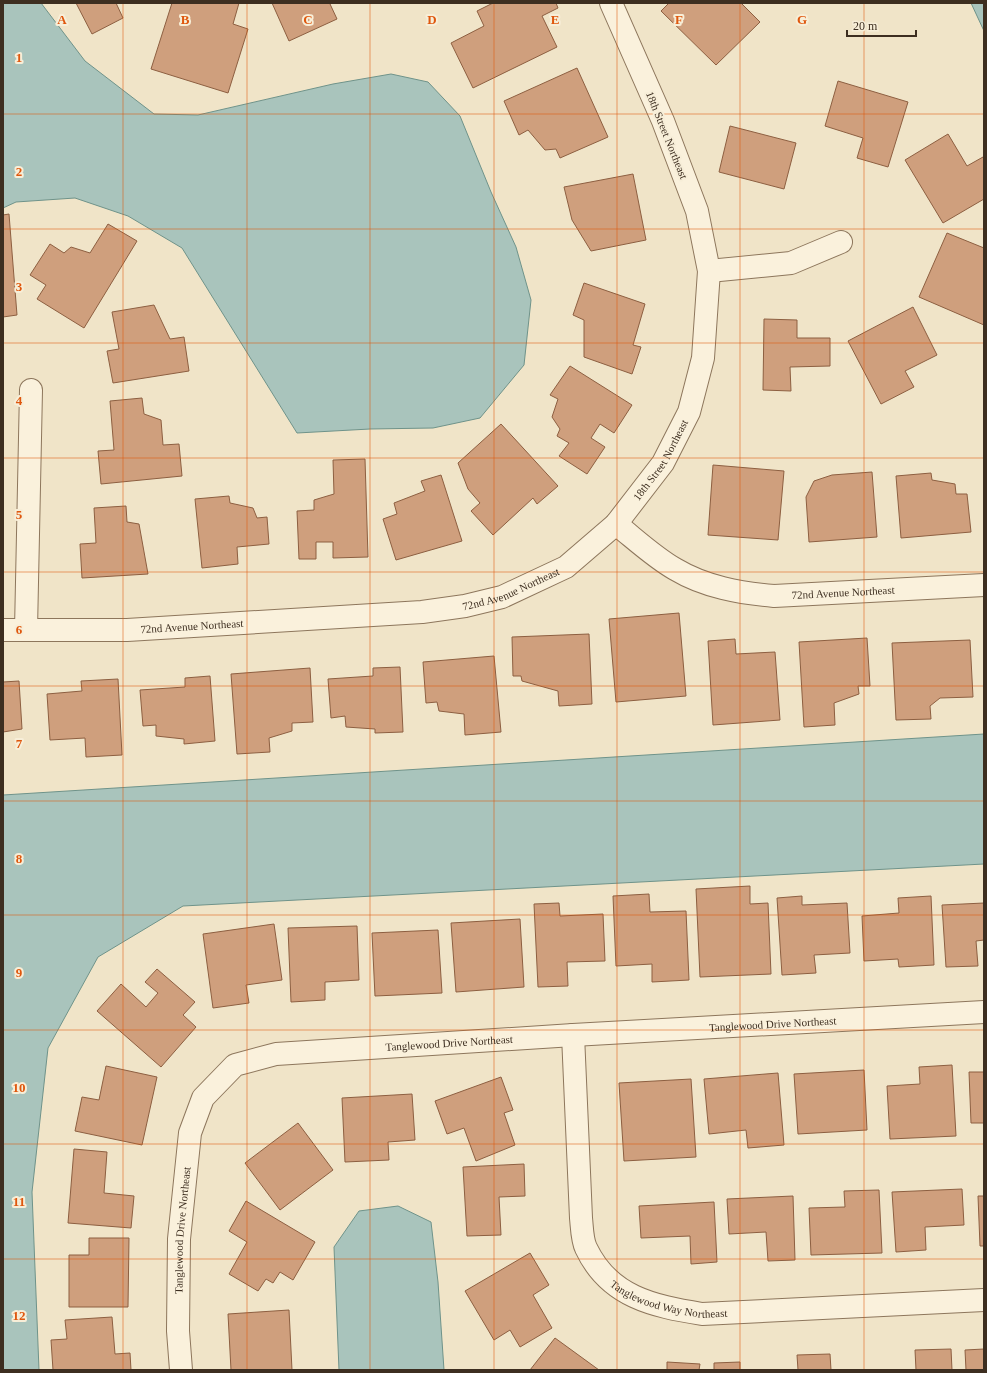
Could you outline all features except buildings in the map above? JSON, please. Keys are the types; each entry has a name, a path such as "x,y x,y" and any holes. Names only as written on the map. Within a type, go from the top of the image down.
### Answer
{"street":[{"name":"18th Street Northeast","path":"611,3 663,121 692,197 697,211 709,271 703,358 688,412 663,463 616,524"},
{"path":"709,271 791,262 841,242"},
{"path":"26,630 31,390"},
{"name":"72nd Avenue Northeast","path":"3,630 127,630 422,612 466,606 502,597 566,566 616,524 675,569 710,585 743,594 774,596 984,586"},
{"name":"Tanglewood Drive Northeast","path":"181,1370 178,1331 179,1239 190,1133 203,1098 235,1065 276,1054 573,1035 984,1012"},
{"name":"Tanglewood Way Northeast","path":"573,1035 581,1218 586,1247 602,1275 632,1296 664,1308 702,1314 984,1300"}],"water":[{"path":"3,3 41,3 85,61 154,114 198,115 333,84 391,74 428,82 460,116 491,192 516,247 531,300 524,365 480,418 433,428 370,429 297,433 182,248 128,216 75,198 16,202 3,208"},
{"path":"971,3 984,3 984,31"},
{"path":"984,734 984,864 183,906 98,957 48,1048 32,1192 39,1370 3,1370 3,795"},
{"path":"398,1206 431,1222 438,1282 444,1370 339,1370 334,1247 359,1211"}]}
